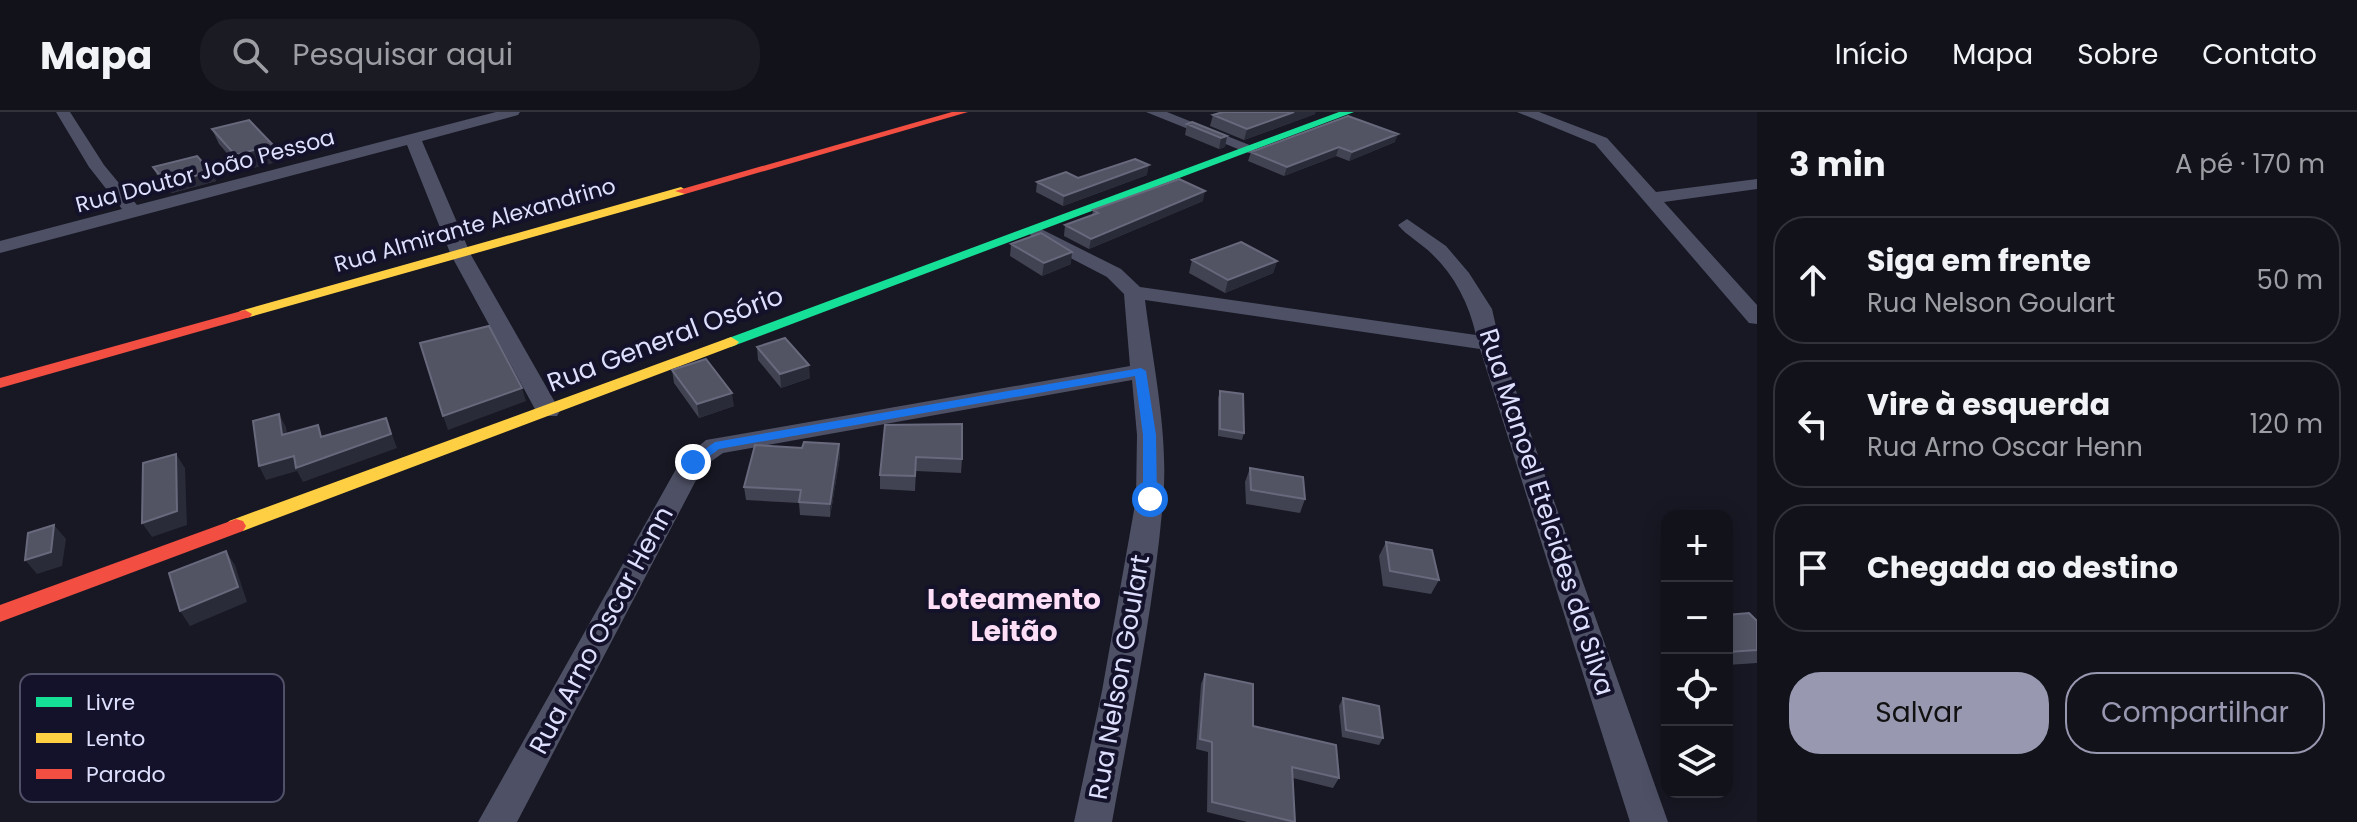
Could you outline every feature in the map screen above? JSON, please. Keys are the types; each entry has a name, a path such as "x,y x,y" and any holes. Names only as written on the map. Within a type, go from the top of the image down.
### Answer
{"street":[{"name":"Rua Doutor João Pessoa","path":"0,247 513,112"},
{"name":"Rua Almirante Alexandrino","path":"0,383 963,112"},
{"path":"1153,112 1249,148"},
{"name":"Rua General Osório","path":"0,614 1349,112"},
{"path":"1524,112 1601,141 1757,318"},
{"path":"68,113 97,167 133,212"},
{"path":"413,139 461,255 548,411"},
{"path":"1653,198 1757,184"},
{"name":"Rua Manoel Etelcides da Silva","path":"1407,225 1439,250 1462,277 1481,309 1489,344 1649,822"},
{"path":"1029,229 1114,273 1134,292 1489,344"},
{"name":"Rua Nelson Goulart","path":"1093,822 1119,691 1150,499 1149,435 1134,292"},
{"name":"Rua Arno Oscar Henn","path":"497,822 693,462 715,446 1141,371"}],"building":[{"path":"1223,112 1294,112 1247,129 1213,115"},
{"path":"1348,116 1398,134 1352,152 1339,147 1287,167 1251,152"},
{"path":"249,120 273,145 235,155 212,129"},
{"path":"1192,122 1227,136 1221,138 1187,124"},
{"path":"197,156 211,172 166,183 153,167"},
{"path":"1135,159 1149,165 1064,196 1037,182 1066,172 1078,178"},
{"path":"1179,179 1205,191 1091,239 1065,225 1098,213 1093,210"},
{"path":"1041,233 1072,252 1044,263 1011,244"},
{"path":"1241,242 1277,261 1228,280 1192,260"},
{"path":"489,326 522,388 443,416 420,343"},
{"path":"785,338 809,365 780,374 757,347"},
{"path":"706,359 732,393 697,404 672,370"},
{"path":"1220,391 1243,394 1244,433 1220,429"},
{"path":"279,414 282,435 318,425 321,437 386,418 391,434 296,468 294,456 259,466 253,421"},
{"path":"962,424 962,459 916,457 915,476 880,475 885,425"},
{"path":"804,442 839,444 830,504 799,502 801,490 744,487 755,445 802,448"},
{"path":"176,454 177,511 142,523 143,463"},
{"path":"1250,468 1303,477 1305,499 1251,490"},
{"path":"54,525 51,552 25,560 28,533"},
{"path":"1386,542 1432,550 1439,580 1390,571"},
{"path":"226,551 238,587 180,611 169,573"},
{"path":"1749,613 1757,621 1757,650 1733,652 1733,614"},
{"path":"1205,674 1253,684 1253,726 1336,745 1339,778 1292,767 1295,822 1212,802 1212,742 1200,739"},
{"path":"1343,698 1379,706 1383,738 1346,730"}],"traffic: fast":[{"path":"731,342 1349,112"}],"traffic: slow":[{"path":"245,314 681,191"},
{"path":"236,526 731,342"}],"traffic: jam":[{"path":"681,191 963,112"},
{"path":"0,383 245,314"},
{"path":"0,614 236,526"}],"district":[{"name":"Loteamento Leitão","path":"1014,615"}],"route":[{"path":"693,462 715,446 1141,371 1149,435 1150,499"}]}
